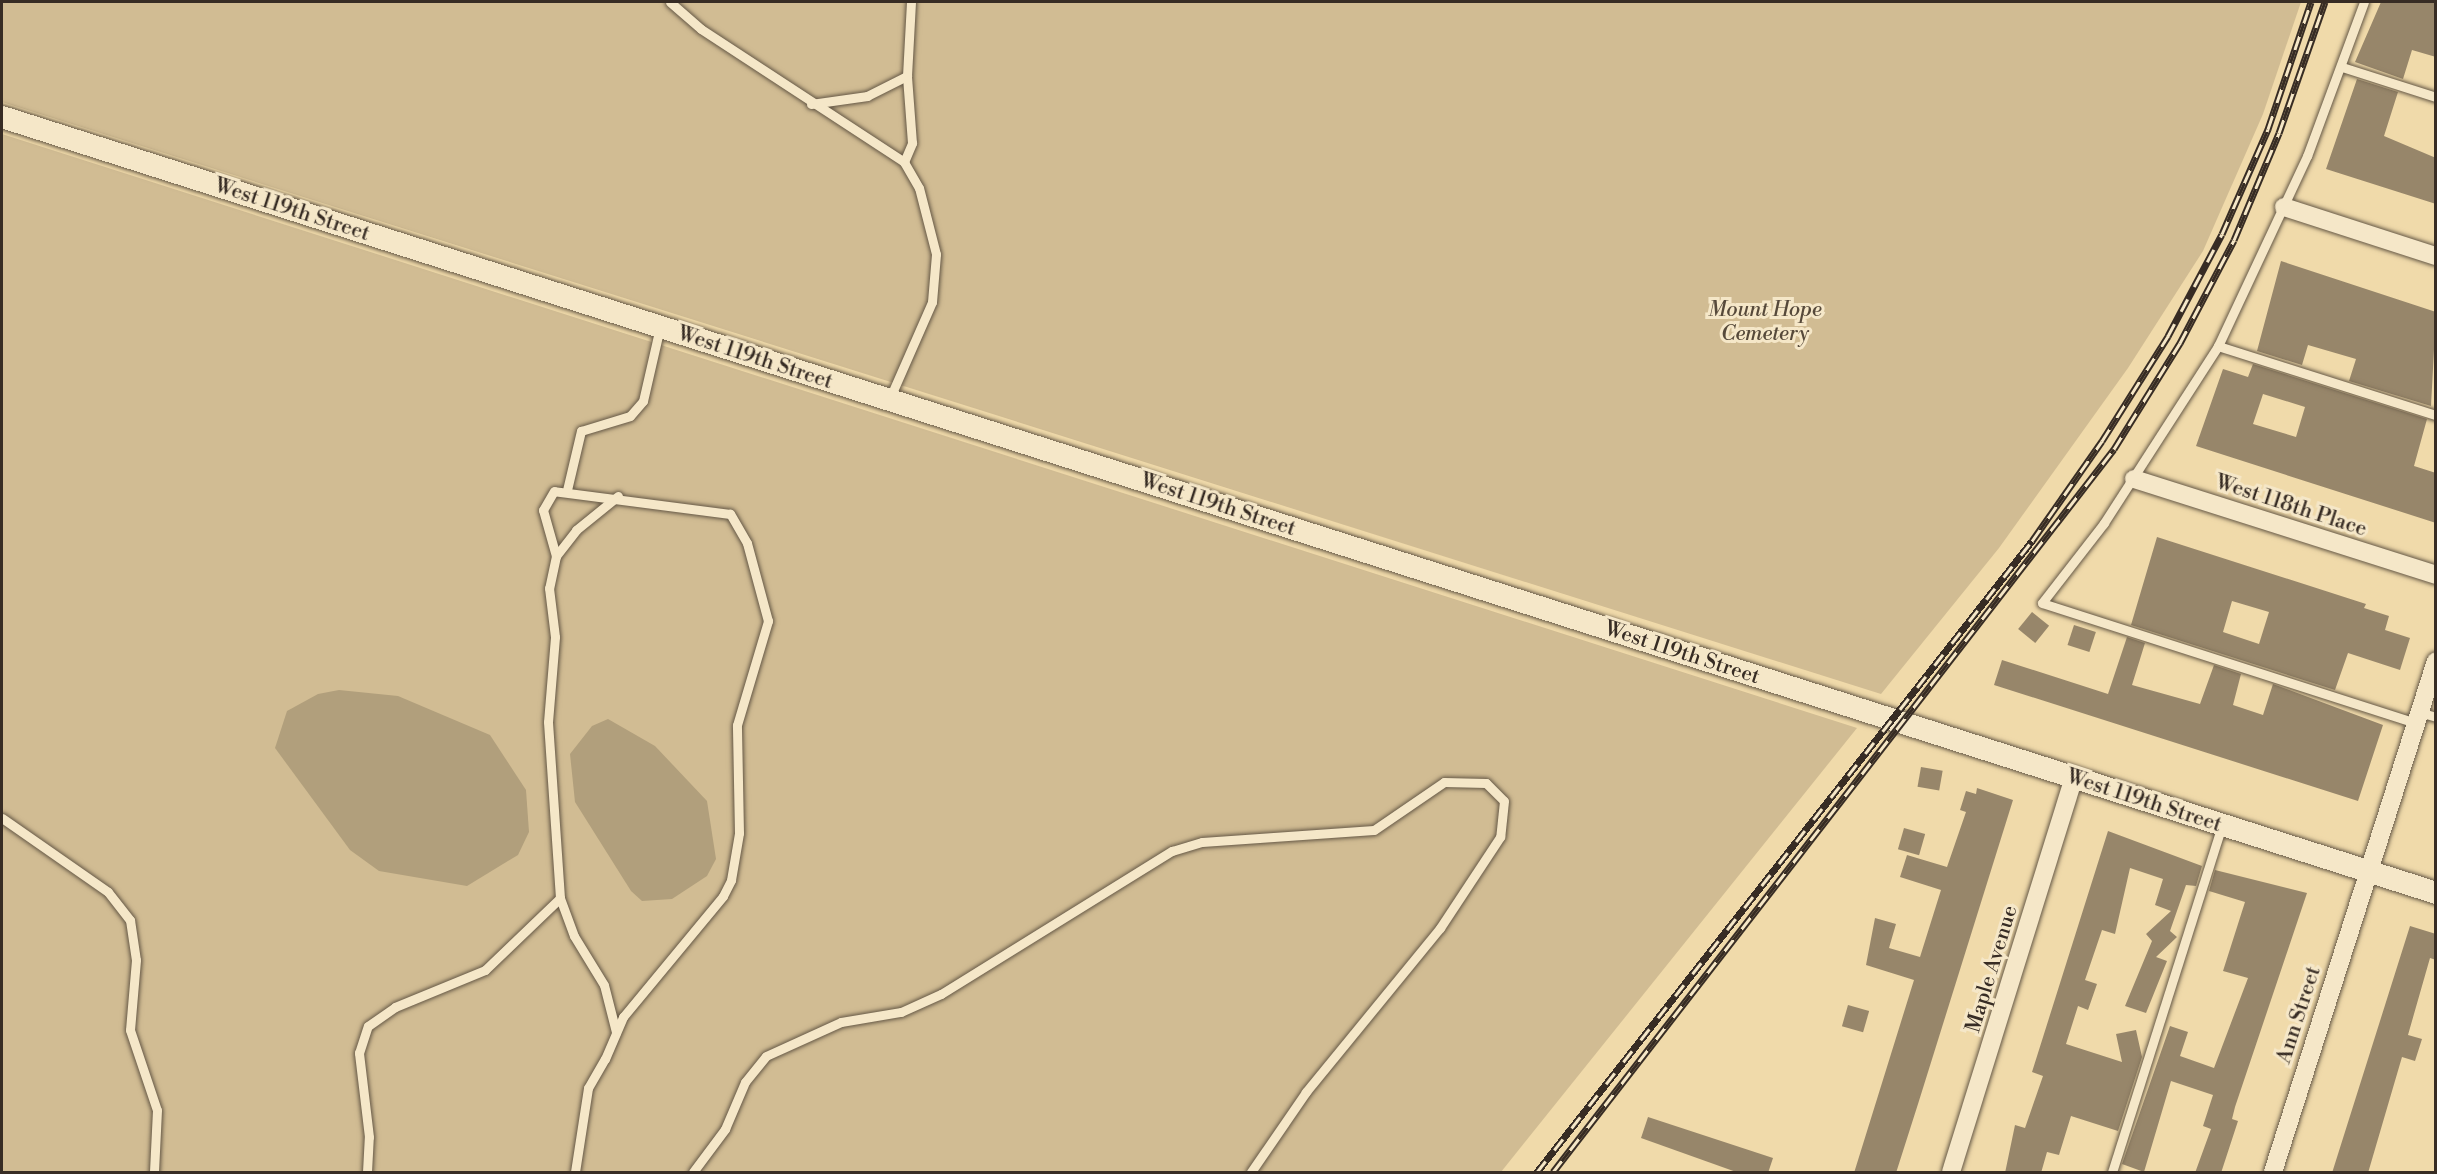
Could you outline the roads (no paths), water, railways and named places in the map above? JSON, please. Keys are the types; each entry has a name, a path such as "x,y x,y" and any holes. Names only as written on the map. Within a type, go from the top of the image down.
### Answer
{"street":[{"name":"West 119th Street","path":"2,117 2436,893"},
{"path":"2284,207 2436,256"},
{"name":"West 118th Place","path":"2134,479 2436,575"},
{"name":"Ann Street","path":"2273,1173 2368,872 2424,717 2436,661"},
{"name":"Maple Avenue","path":"1951,1173 2074,778"}],"lane":[{"path":"670,2 811,104 904,162 919,188 936,254 932,302 889,400"},
{"path":"904,162 912,143 907,75 911,2"},
{"path":"2364,2 2342,67 2284,207 2218,346 2134,479 2042,603 2424,717"},
{"path":"2342,67 2436,97"},
{"path":"811,104 867,96 907,75"},
{"path":"567,490 581,431 630,416 643,400 660,327"},
{"path":"2218,346 2436,415"},
{"path":"575,1173 588,1088 616,1032 645,985 723,896 730,880 739,833 737,725 768,621 747,543 730,514 618,496 567,490 554,491 543,502 556,555 549,588 555,637 548,722 560,898 574,936 604,985 616,1032"},
{"path":"556,555 618,496"},
{"path":"693,1173 725,1129 745,1082 766,1056 841,1022 901,1012 934,998 1172,851 1203,842 1374,830 1444,782 1486,783 1504,801 1500,837 1440,928 1306,1092 1251,1173"},
{"path":"2,818 108,892 130,920 136,960 130,1030 157,1110 154,1173"},
{"path":"2112,1173 2222,826"},
{"path":"367,1173 369,1137 359,1053 368,1026 395,1007 485,970 560,898"}],"railway":[{"path":"1537,1172 2032,541 2102,441 2168,336 2222,234 2268,129 2311,2"},
{"path":"1553,1172 2114,449 2180,343 2234,240 2279,133 2325,2"}],"park label":[{"name":"Mount Hope Cemetery","path":"1765,322"}]}
